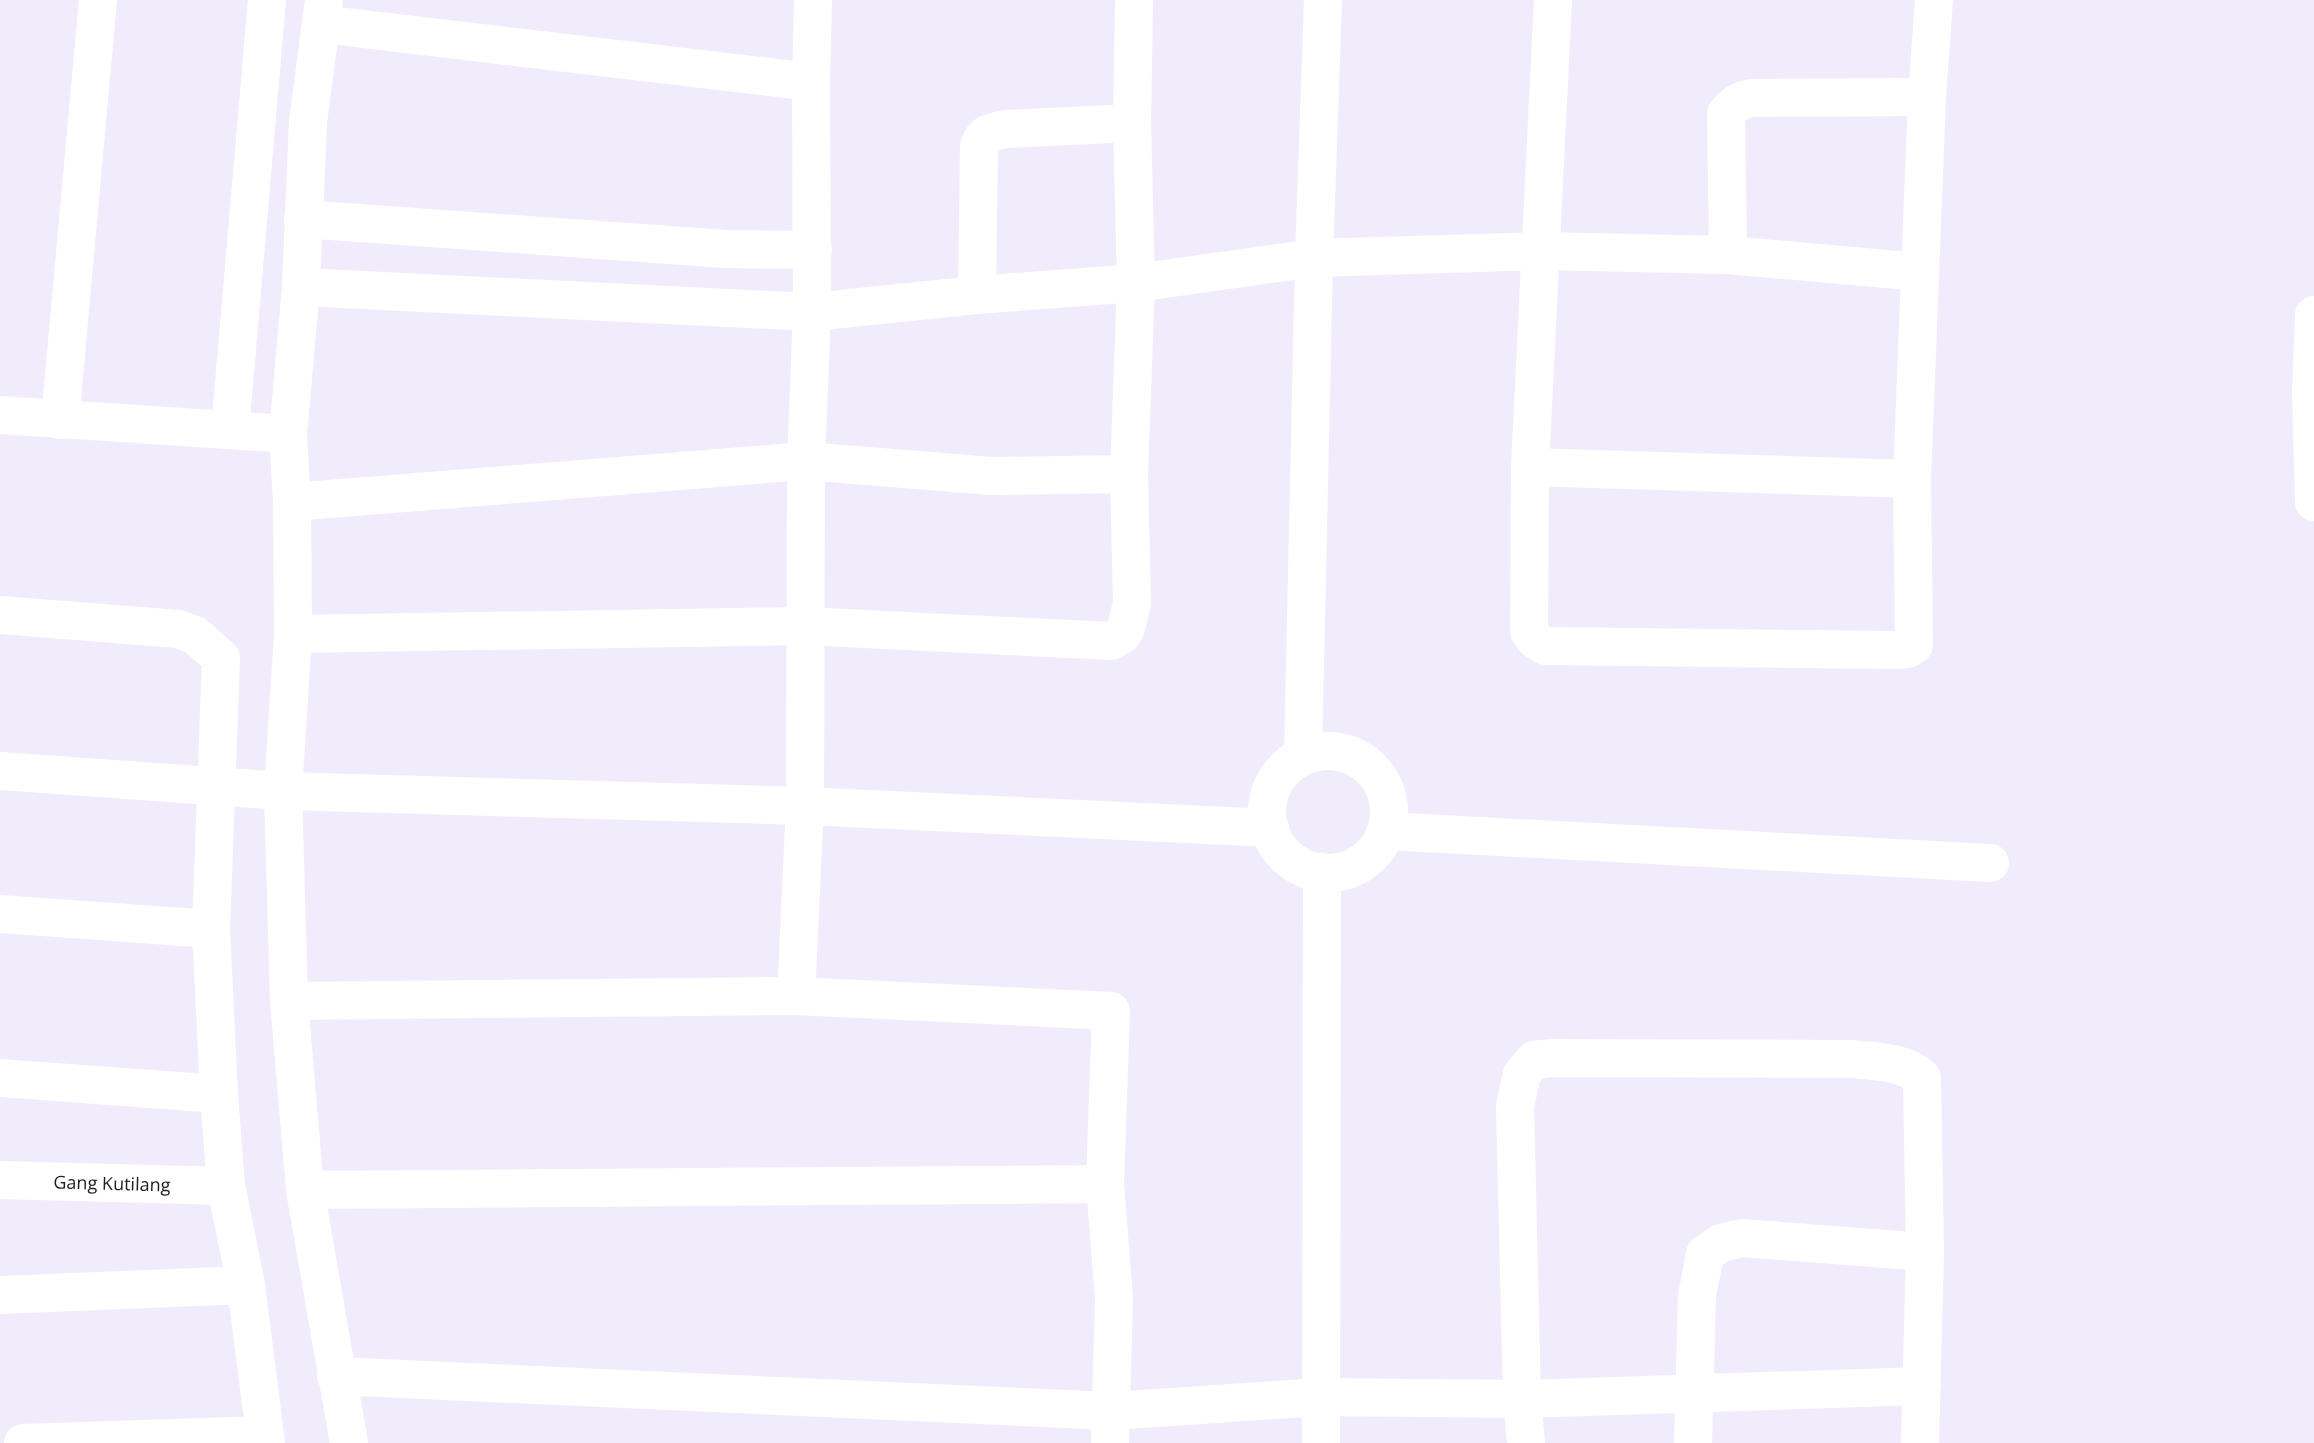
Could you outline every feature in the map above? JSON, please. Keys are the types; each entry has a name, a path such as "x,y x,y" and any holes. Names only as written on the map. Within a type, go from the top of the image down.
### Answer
{"street":[{"path":"60,420 99,0"},
{"path":"230,430 267,0"},
{"path":"796,996 805,806 806,461 813,312 813,0"},
{"path":"293,634 804,626 1111,641 1122,635 1132,603 1129,474 1136,283 1132,123 1134,0"},
{"path":"1303,756 1314,258 1323,0"},
{"path":"1553,0 1530,467 1529,631 1534,639 1545,646 1908,649 1914,645 1912,479 1927,97 1934,0"},
{"path":"348,1443 305,1190 289,1000 283,791 293,634 292,502 288,434 301,288 308,122 322,12 811,82"},
{"path":"1728,255 1726,114 1732,106 1751,98 1927,97"},
{"path":"977,295 981,138 987,133 1006,129 1132,123"},
{"path":"303,219 726,249 813,250"},
{"path":"301,288 813,312 977,295 1136,283 1314,258 1541,251 1728,255 1920,272"},
{"path":"2314,315 2314,502"},
{"path":"0,415 288,434"},
{"path":"292,502 806,461 991,476 1129,474"},
{"path":"1530,467 1912,479"},
{"path":"0,615 178,629 195,635 222,658 211,929 219,1094 226,1186 246,1285 265,1439 23,1443"},
{"path":"1326,750 1349,754 1370,766 1383,785 1390,807 1386,831 1379,846 1368,858 1354,867 1338,872 1310,870 1289,858 1280,849 1270,828 1268,813 1274,786 1291,763 1303,756 1326,750"},
{"path":"0,771 283,791 805,806 1270,828"},
{"path":"1386,831 1990,863"},
{"path":"1321,1443 1322,872"},
{"path":"0,914 211,929"},
{"path":"289,1000 796,996 1111,1011 1105,1184 1114,1299 1110,1427"},
{"path":"1526,1443 1522,1399 1515,1106 1522,1073 1534,1060 1552,1058 1853,1059 1894,1064 1914,1070 1922,1077 1925,1252 1920,1443"},
{"path":"0,1078 219,1094"},
{"name":"Gang Kutilang","path":"0,1180 226,1186"},
{"path":"305,1190 1105,1184"},
{"path":"1693,1443 1697,1296 1705,1254 1721,1243 1742,1238 1925,1252"},
{"path":"0,1295 246,1285"},
{"path":"336,1376 1110,1427 1321,1398 1522,1399 1922,1386"}]}
